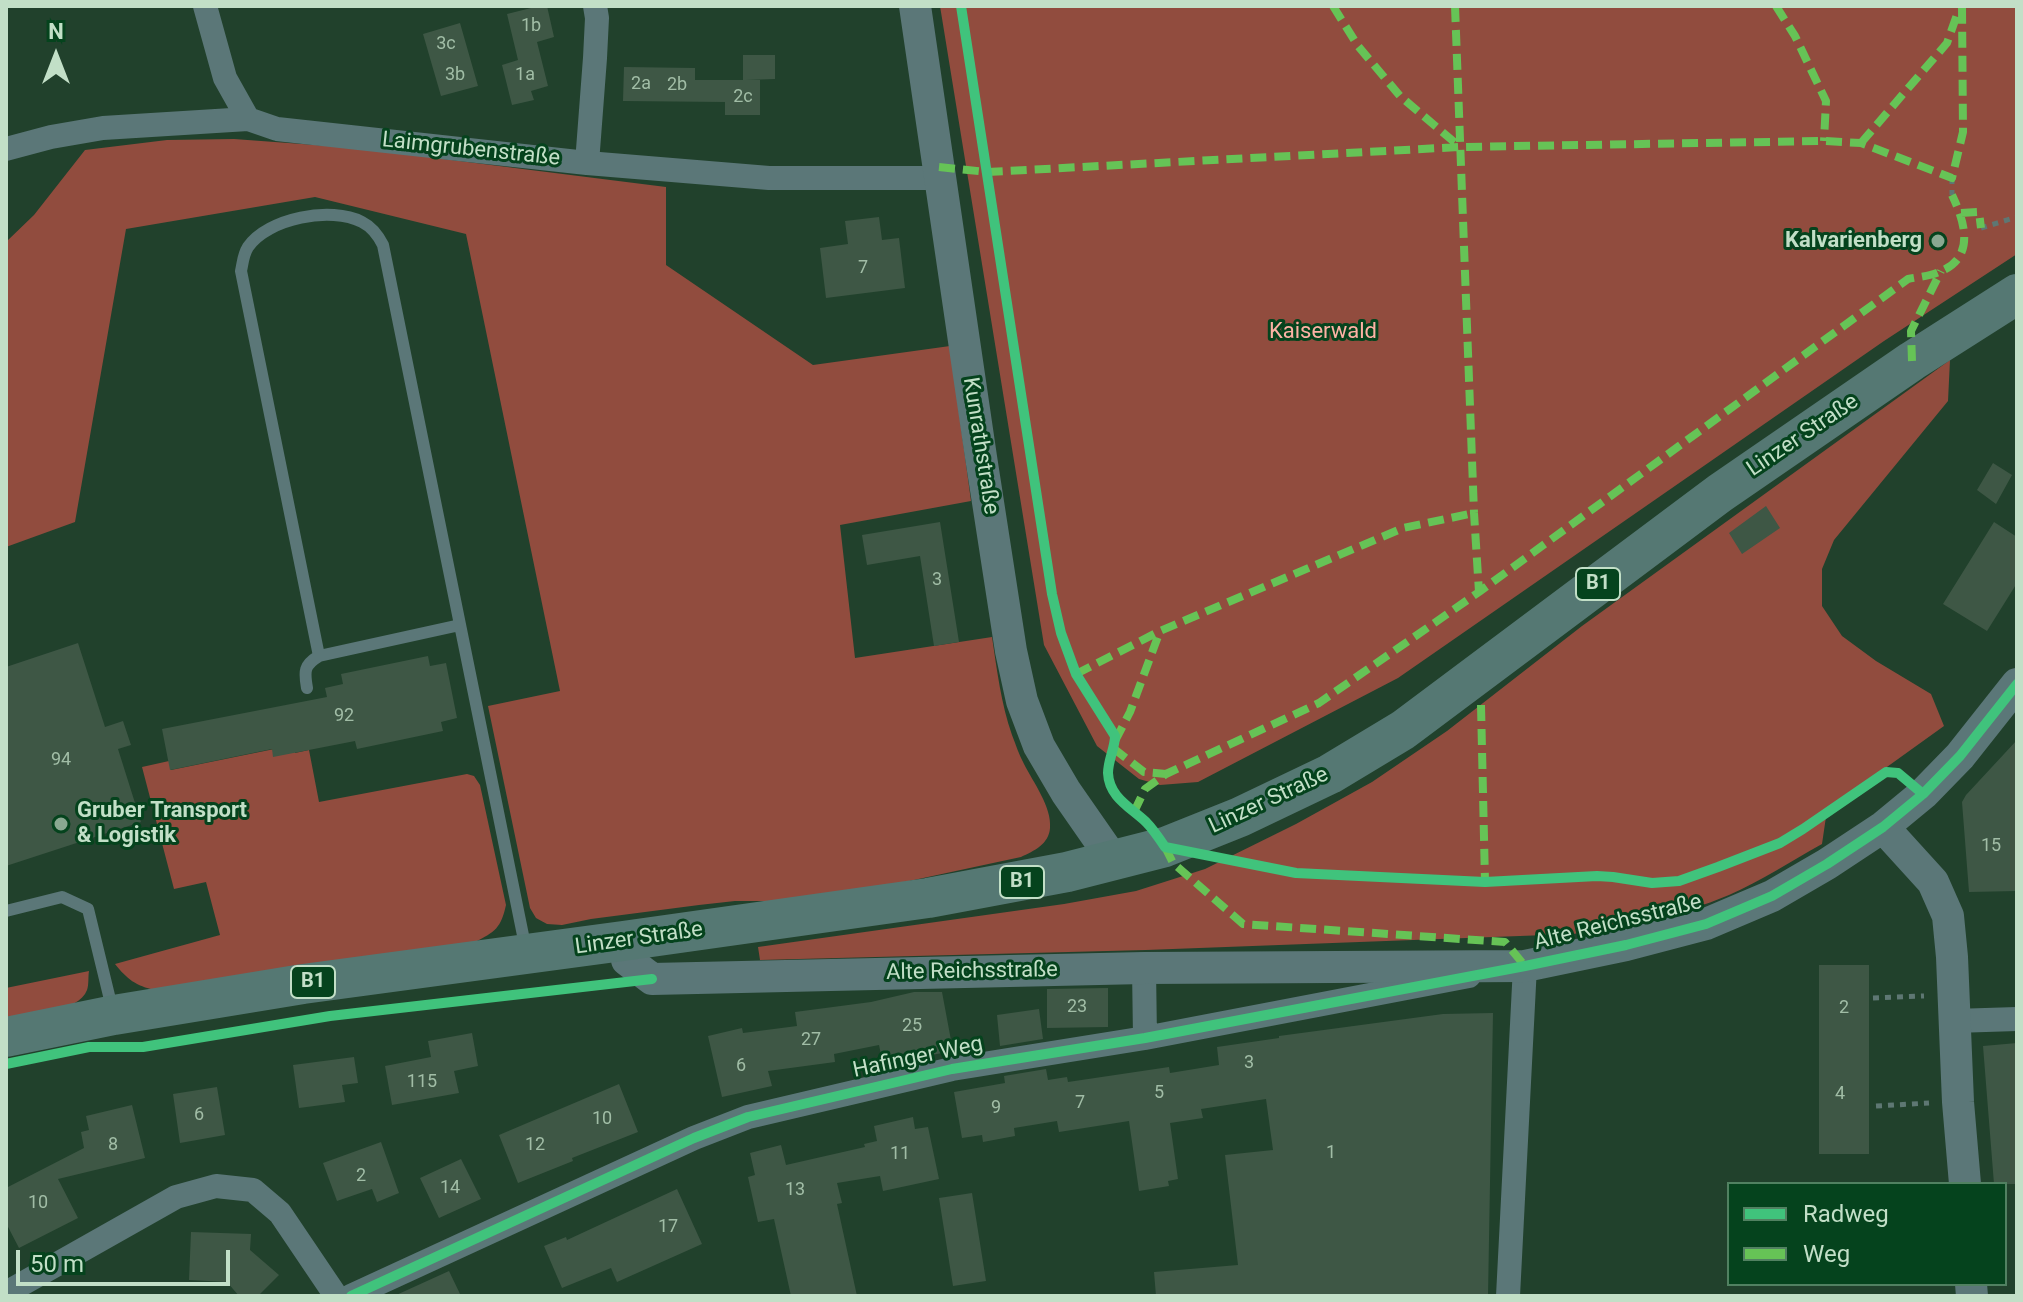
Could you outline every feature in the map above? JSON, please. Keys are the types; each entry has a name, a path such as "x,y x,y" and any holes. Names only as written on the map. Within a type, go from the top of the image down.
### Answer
{"main road":[{"name":"Linzer Straße","path":"6,1037 114,1015 303,984 943,895 1040,878 1165,847 1240,817 1330,774 1403,730 1720,493 1912,361 2017,294"}],"street":[{"path":"205,6 225,78 248,119"},
{"path":"587,163 595,58 595,6"},
{"name":"Kunrathstraße","path":"915,6 1004,606 1022,701 1039,746 1066,792 1114,861"},
{"name":"Laimgrubenstraße","path":"6,149 103,128 248,119 277,129 587,163 769,178 941,178"},
{"name":"Alte Reichsstraße","path":"623,941 627,960 652,979 1144,968 1525,966 1706,924 1772,896 1883,827 1923,794 1960,756 2017,684"},
{"path":"1883,827 1933,882 1948,916 1965,1182"},
{"path":"1508,1296 1525,966"},
{"name":"Hafinger Weg","path":"351,1296 651,1158 748,1117 952,1069 1145,1038 1525,966"},
{"path":"1144,968 1145,1038"},
{"path":"1954,1008 2017,1019"},
{"path":"6,1293 176,1197 216,1186 253,1190 280,1213 336,1296"}],"lane":[{"path":"319,656 241,271 249,245 263,232 285,222 327,215 363,222 377,233 383,245 526,954"},
{"path":"307,688 304,674 309,662 319,656 460,625"},
{"path":"6,911 62,897 88,909 114,1015"}],"path":[{"path":"1952,178 1952,195"},
{"path":"1981,228 2017,217"},
{"path":"1873,998 1954,1008"},
{"path":"1876,1106 1958,1102"}],"green space":[{"name":"Kaiserwald","path":"940,6 2017,6 2017,254 1884,341 1398,678 1198,782 1160,785 1139,779 1097,746 1044,645"},
{"path":"234,139 356,148 666,187 666,265 813,365 950,346 971,501 840,525 855,658 992,637 1008,723 1048,812 1050,828 1044,843 1021,857 886,886 776,901 699,905 562,925 547,924 536,918 530,908 488,706 560,691 466,234 315,197 126,229 75,522 6,547 6,242 34,215 85,150 167,140"},
{"path":"1950,360 1948,401 1834,540 1822,569 1822,606 1842,636 1931,694 1944,726 1827,810 1822,844 1741,889 1672,914 1573,934 760,960 758,947 1136,891 1205,869 1296,824 1372,782 1447,731 1582,626"},
{"path":"294,745 295,753 309,750 319,802 467,774 474,776 480,785 506,905 499,924 475,942 155,990 132,981 115,964 220,935 206,882 174,889 142,767 169,761 171,770"},
{"path":"89,971 87,990 74,1004 6,1022 6,988"}],"building":[{"path":"547,6 554,37 537,42 548,86 531,91 534,100 512,105 502,65 518,60 507,14"},
{"path":"460,23 478,86 441,96 423,34"},
{"path":"743,55 775,55 775,79 746,80 760,80 760,115 725,115 725,102 623,101 624,67 695,68 695,80 743,80"},
{"path":"879,217 882,240 899,238 905,288 826,298 820,248 848,244 845,221"},
{"path":"1993,463 2012,475 1996,504 1977,490"},
{"path":"1766,506 1780,528 1742,554 1729,533"},
{"path":"940,522 959,642 934,646 920,556 867,565 862,535"},
{"path":"1994,522 2017,537 2017,583 1987,631 1943,604"},
{"path":"78,643 105,727 123,721 131,745 118,749 141,822 6,866 6,667"},
{"path":"428,656 430,666 446,663 457,718 441,722 443,731 357,749 355,741 273,757 272,749 170,770 162,729 327,697 325,688 343,684 341,674"},
{"path":"2017,740 2017,891 1969,892 1962,802"},
{"path":"1819,965 1869,965 1869,1154 1819,1154"},
{"path":"1108,988 1108,1027 1047,1028 1047,989"},
{"path":"914,992 942,992 953,1051 883,1064 879,1045 834,1054 835,1062 768,1071 772,1086 722,1097 708,1036 742,1028 743,1033 797,1026 795,1012 871,1002"},
{"path":"1039,1009 1043,1039 1000,1046 997,1015"},
{"path":"1493,1013 1488,1296 1156,1296 1154,1272 1238,1265 1225,1155 1273,1150 1266,1099 1201,1109 1203,1118 1170,1123 1178,1179 1168,1181 1169,1186 1139,1191 1129,1121 1059,1132 1057,1121 1014,1128 1015,1136 983,1142 982,1135 962,1138 954,1092 1005,1083 1004,1076 1046,1069 1048,1080 1067,1077 1068,1082 1169,1067 1170,1073 1219,1065 1217,1047 1443,1014"},
{"path":"472,1033 478,1066 454,1071 459,1093 392,1105 385,1066 431,1057 428,1041"},
{"path":"2017,1043 2017,1184 1994,1182 1983,1046"},
{"path":"354,1057 358,1083 342,1085 345,1102 299,1108 293,1065"},
{"path":"619,1084 638,1132 518,1183 499,1135"},
{"path":"217,1087 225,1135 180,1143 173,1094"},
{"path":"132,1105 145,1158 58,1179 78,1218 19,1248 6,1223 6,1188 84,1148 81,1132 89,1130 86,1116"},
{"path":"913,1117 915,1129 928,1127 939,1179 883,1191 880,1176 837,1183 842,1203 837,1204 857,1296 791,1296 774,1219 758,1222 748,1177 755,1175 750,1153 781,1145 786,1165 865,1147 864,1144 877,1141 874,1126"},
{"path":"381,1142 399,1193 377,1202 372,1189 337,1201 323,1163"},
{"path":"461,1159 481,1199 439,1218 420,1178"},
{"path":"677,1189 702,1244 617,1282 611,1268 562,1288 544,1246 566,1237 567,1240"},
{"path":"972,1193 986,1281 953,1286 939,1198"},
{"path":"191,1232 251,1234 250,1250 279,1275 258,1296 239,1296 227,1282 189,1280"},
{"path":"449,1271 461,1296 394,1296"}],"marked path":[{"path":"1333,6 1358,46 1400,96 1460,147"},
{"path":"1455,6 1479,592"},
{"path":"1776,6 1795,36 1826,101 1824,141"},
{"path":"939,167 987,172 1460,147 1824,141 1861,143 1952,178 1963,132 1962,6"},
{"path":"1861,143 1947,43 1959,9"},
{"path":"1134,812 1145,789 1166,774 1319,703 1479,592 1908,279 1951,266 1963,249 1964,238 1961,216 1952,195"},
{"path":"1961,213 1979,212 1981,228"},
{"path":"1912,361 1911,331 1941,271"},
{"path":"1076,674 1160,631 1403,528 1474,513"},
{"path":"1115,741 1130,712 1160,631"},
{"path":"1481,705 1485,882"},
{"path":"1113,748 1144,772 1166,774"},
{"path":"1165,847 1173,863 1243,924 1505,942 1525,966"}],"cycle path":[{"path":"961,6 1052,594 1061,633 1076,674 1115,736 1108,773 1112,789 1149,825 1165,847 1296,873 1485,882 1597,876 1652,883 1679,881 1780,843 1886,772 1898,773 1923,794"},
{"path":"351,1296 694,1138 748,1117 952,1069 1145,1038 1525,966 1706,924 1772,896 1883,827 1923,794 1960,756 2017,684"},
{"path":"6,1064 89,1047 143,1047 330,1016 652,979"}],"place":[{"name":"Kalvarienberg","path":"1938,241"},
{"name":"Gruber Transport & Logistik","path":"61,824"}]}
